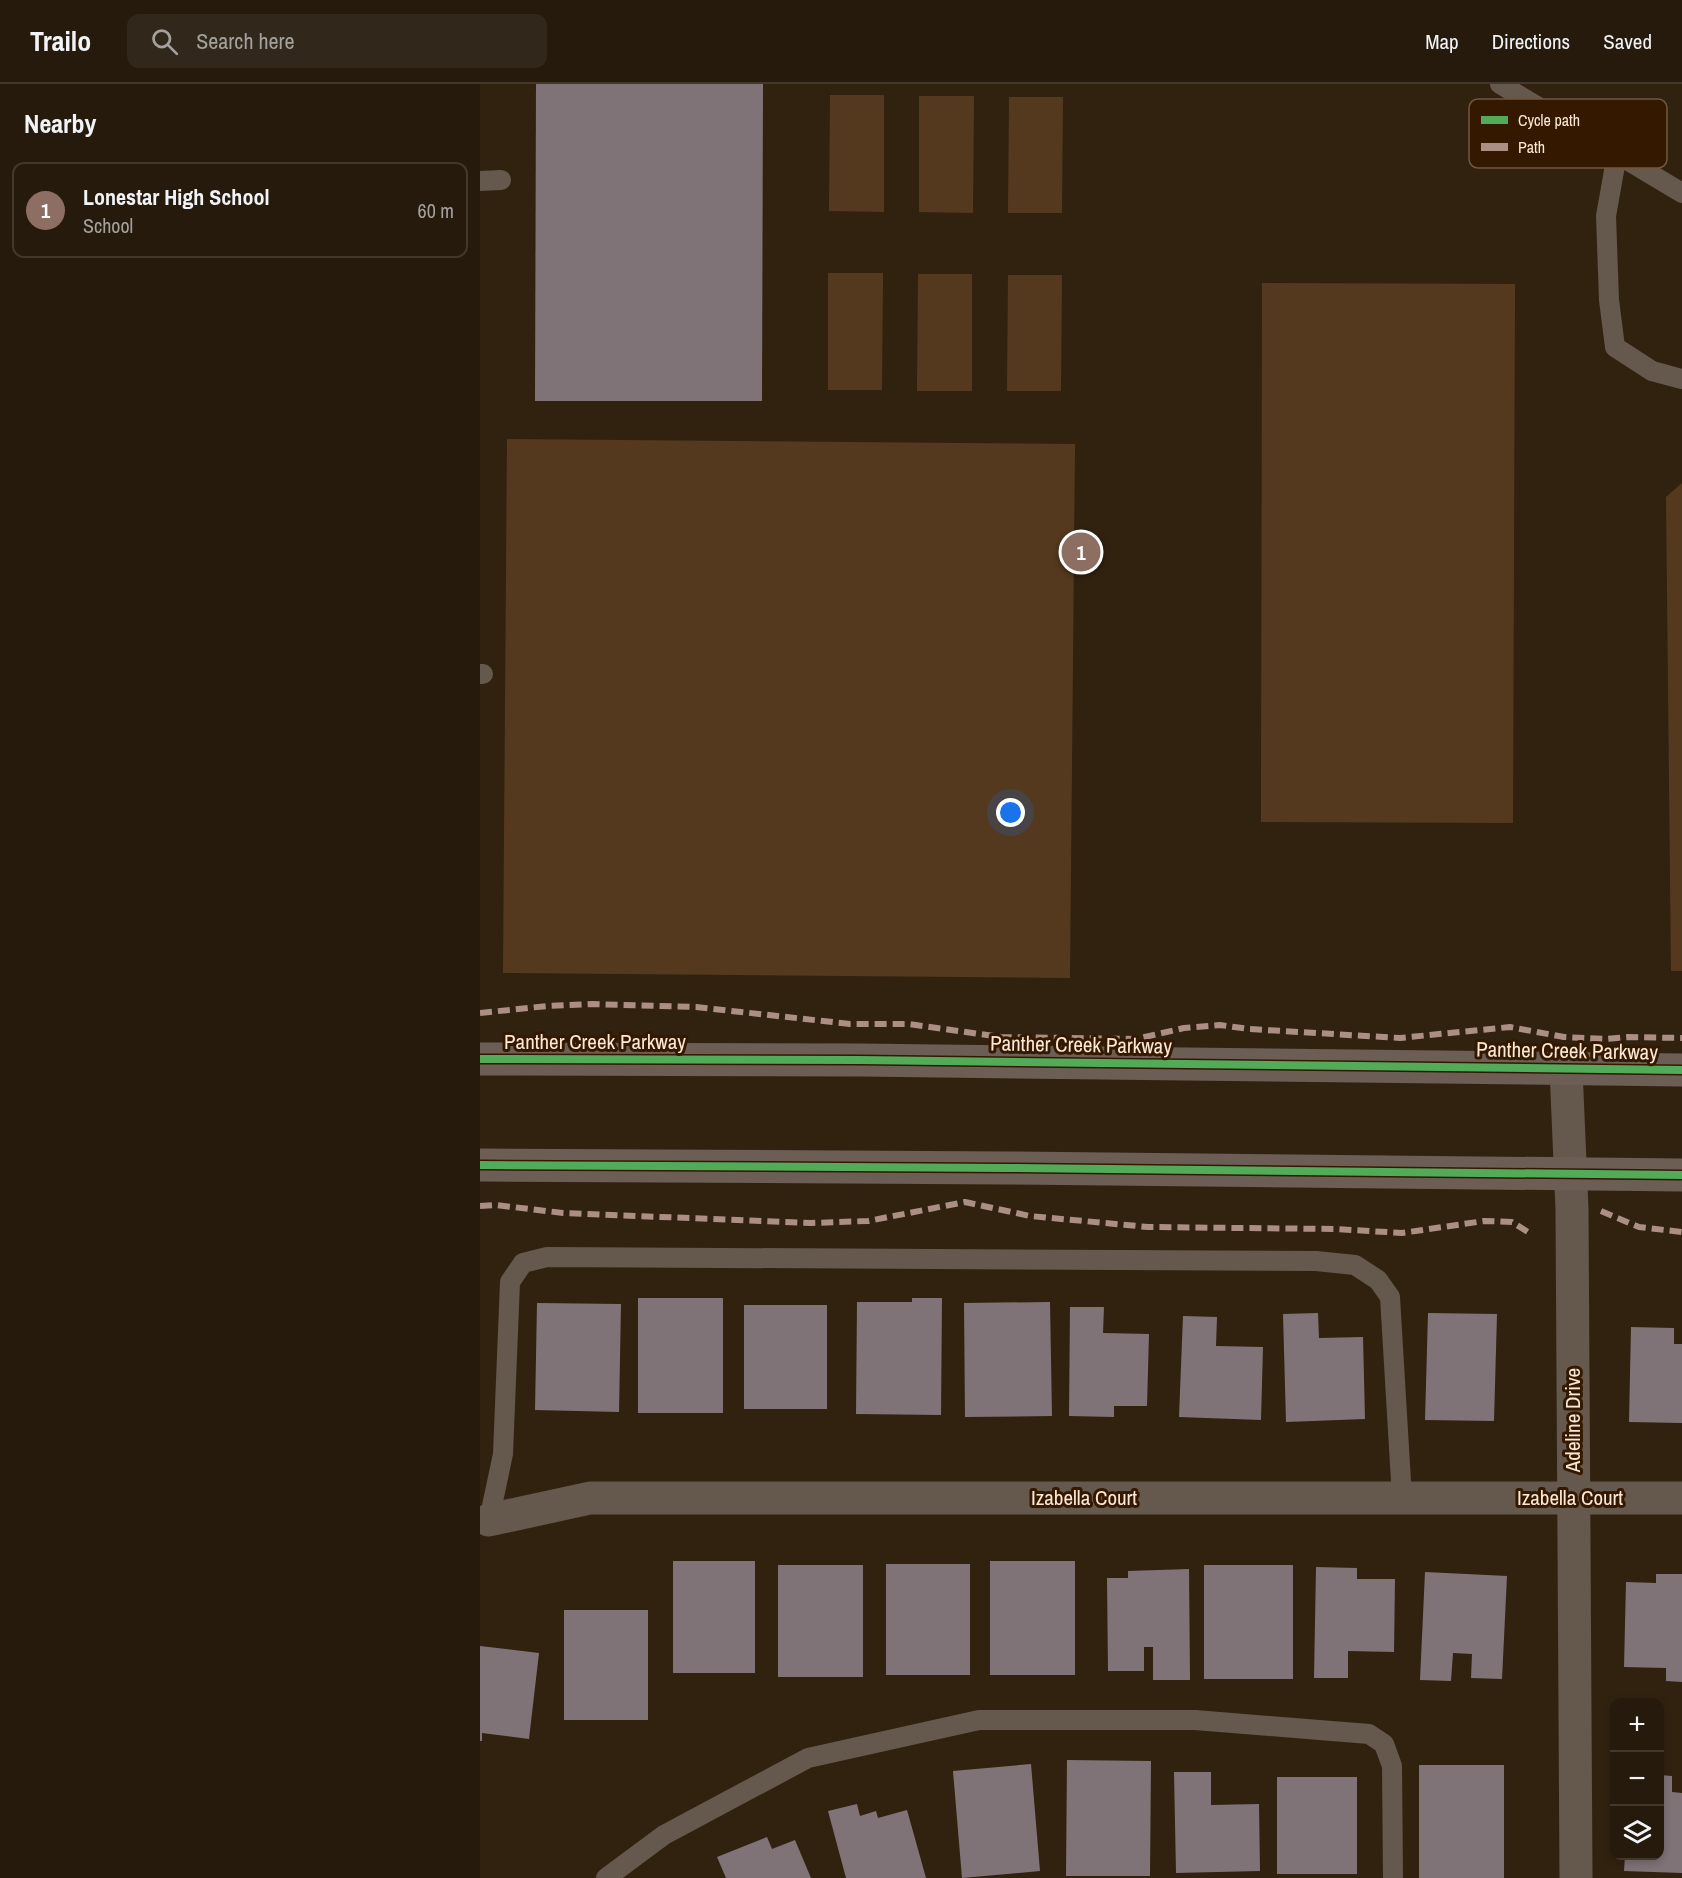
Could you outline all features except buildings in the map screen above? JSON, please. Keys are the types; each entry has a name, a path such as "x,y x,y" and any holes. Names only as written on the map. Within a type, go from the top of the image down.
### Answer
{"main road":[{"name":"Panther Creek Parkway","path":"480,1059 860,1060 1682,1070"},
{"path":"480,1165 995,1167 1682,1175"}],"street":[{"name":"Adeline Drive","path":"1566,1069 1571,1174 1576,1878"},
{"name":"Izabella Court","path":"489,1520 590,1498 1682,1498"}],"lane":[{"path":"1500,84 1525,99"},
{"path":"1615,168 1606,216 1609,300 1615,347 1652,371 1682,379"},
{"path":"1640,168 1682,193"},
{"path":"480,181 501,180"},
{"path":"489,1520 503,1454 510,1282 523,1263 548,1257 1316,1261 1355,1265 1378,1280 1390,1297 1402,1498"},
{"path":"606,1878 664,1835 808,1758 979,1720 1195,1720 1369,1734 1384,1744 1392,1766 1393,1878"}],"shaded area":[{"path":"830,95 884,95 884,212 829,211"},
{"path":"919,96 974,96 973,213 919,212"},
{"path":"1009,97 1063,97 1062,213 1008,213"},
{"path":"828,273 883,273 882,390 828,390"},
{"path":"918,274 972,274 972,391 917,391"},
{"path":"1008,275 1062,275 1061,391 1007,391"},
{"path":"1262,283 1515,284 1513,823 1261,822"},
{"path":"507,439 1075,444 1070,978 503,973"},
{"path":"1682,483 1682,971 1671,971 1666,497"}],"marked path":[{"path":"480,1013 592,1004 696,1007 850,1024 909,1024 1001,1037 1136,1039 1184,1028 1220,1025 1249,1029 1400,1038 1510,1027 1564,1037 1682,1038"},
{"path":"480,1206 496,1205 563,1213 811,1223 868,1221 965,1202 1030,1216 1148,1227 1336,1229 1402,1233 1484,1221 1512,1222 1531,1234"},
{"path":"1601,1211 1639,1227 1682,1232"}],"cycle path":[{"path":"480,1059 860,1060 1682,1070"},
{"path":"480,1165 1682,1175"}],"place":[{"name":"Lonestar High School","path":"1081,552"}]}
